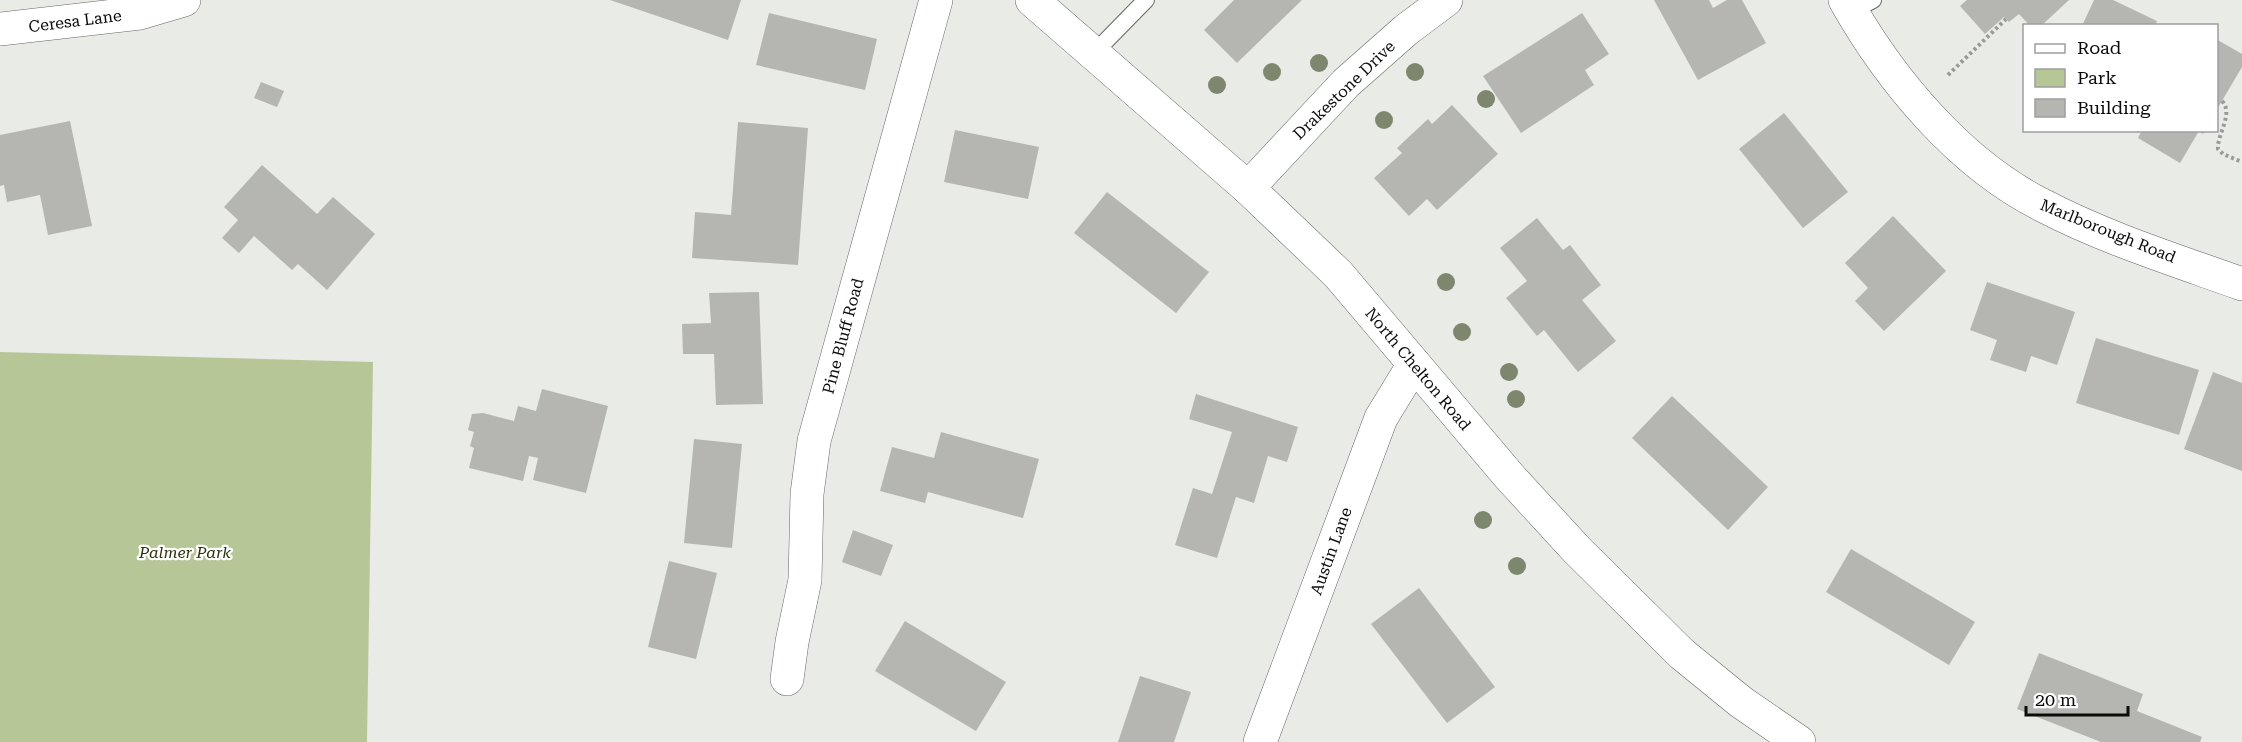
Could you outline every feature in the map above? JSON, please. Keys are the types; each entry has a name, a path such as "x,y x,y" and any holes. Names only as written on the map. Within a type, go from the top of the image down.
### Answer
{"street":[{"name":"Ceresa Lane","path":"0,29 140,14 184,0"},
{"name":"Pine Bluff Road","path":"787,679 805,580 807,494 814,441 936,0"},
{"name":"North Chelton Road","path":"1032,0 1248,188 1338,274 1509,476 1569,542 1682,654 1741,702 1799,742"},
{"name":"Drakestone Drive","path":"1248,188 1346,83 1406,30 1446,0"},
{"name":"Marlborough Road","path":"1857,4 1880,57 1908,93 1953,139 2002,181 2041,205 2081,223 2242,284"},
{"name":"Austin Lane","path":"1260,742 1381,418 1414,364"}],"lane":[{"path":"1093,54 1146,0"}],"path":[{"path":"1948,75 2007,19"},
{"path":"2222,102 2226,107 2226,114 2218,139 2218,148 2223,154 2242,162"}],"green space":[{"name":"Palmer Park","path":"0,352 373,362 367,742 0,742"}],"building":[{"path":"610,0 741,0 728,40"},
{"path":"1234,0 1302,0 1237,63 1204,30"},
{"path":"1654,0 1709,0 1713,8 1727,0 1742,0 1766,43 1698,80"},
{"path":"1967,0 2069,0 2043,24 2028,24 2019,14 2009,22 2004,17 1985,34 1960,6"},
{"path":"2094,0 2113,0 2157,21 2156,24 2083,24"},
{"path":"769,13 877,39 865,90 756,65"},
{"path":"1582,13 1609,54 1585,70 1594,85 1521,133 1483,76"},
{"path":"2218,40 2242,54 2242,67 2218,108"},
{"path":"261,82 284,91 277,107 254,98"},
{"path":"1452,105 1498,154 1437,210 1427,199 1409,216 1374,178 1402,153 1397,148 1428,119 1432,124"},
{"path":"1784,113 1848,192 1803,228 1739,149"},
{"path":"70,121 92,226 48,235 40,195 7,202 4,185 0,186 0,135"},
{"path":"738,122 808,128 798,265 692,258 695,212 731,215"},
{"path":"955,130 1039,147 1028,199 944,182"},
{"path":"2141,132 2198,132 2180,163 2138,138"},
{"path":"262,165 317,214 333,197 375,234 327,290 298,264 292,270 254,236 239,253 222,238 238,220 224,207"},
{"path":"1107,192 1209,272 1176,313 1074,233"},
{"path":"1893,216 1946,271 1884,331 1855,301 1868,288 1845,263"},
{"path":"1537,218 1563,250 1570,245 1601,285 1582,300 1616,341 1578,372 1544,330 1537,336 1506,298 1527,281 1500,248"},
{"path":"1987,282 2075,312 2057,365 2031,356 2026,372 1990,360 1997,340 1970,330"},
{"path":"759,292 763,404 716,405 714,354 683,354 682,324 711,323 709,293"},
{"path":"2096,338 2199,370 2179,435 2076,403"},
{"path":"2213,372 2242,383 2242,471 2184,449"},
{"path":"542,389 608,406 586,493 533,480 538,458 529,456 523,481 469,468 474,448 470,446 474,432 468,430 472,414 483,413 514,421 518,406 536,411"},
{"path":"1196,394 1298,427 1287,462 1268,456 1254,503 1236,497 1217,558 1175,545 1193,488 1212,494 1232,432 1189,419"},
{"path":"1672,396 1768,487 1728,530 1632,438"},
{"path":"941,432 1039,459 1023,518 928,492 925,503 880,491 892,447 934,458"},
{"path":"694,439 742,444 732,548 684,543"},
{"path":"853,530 893,545 881,576 842,562"},
{"path":"1851,549 1975,622 1949,665 1826,592"},
{"path":"669,561 717,573 696,659 648,647"},
{"path":"1419,588 1495,687 1447,723 1371,624"},
{"path":"905,621 1006,682 976,731 875,671"},
{"path":"2039,653 2143,694 2137,711 2202,737 2200,742 2101,742 2017,709"},
{"path":"1140,676 1191,692 1174,742 1118,742"}]}
